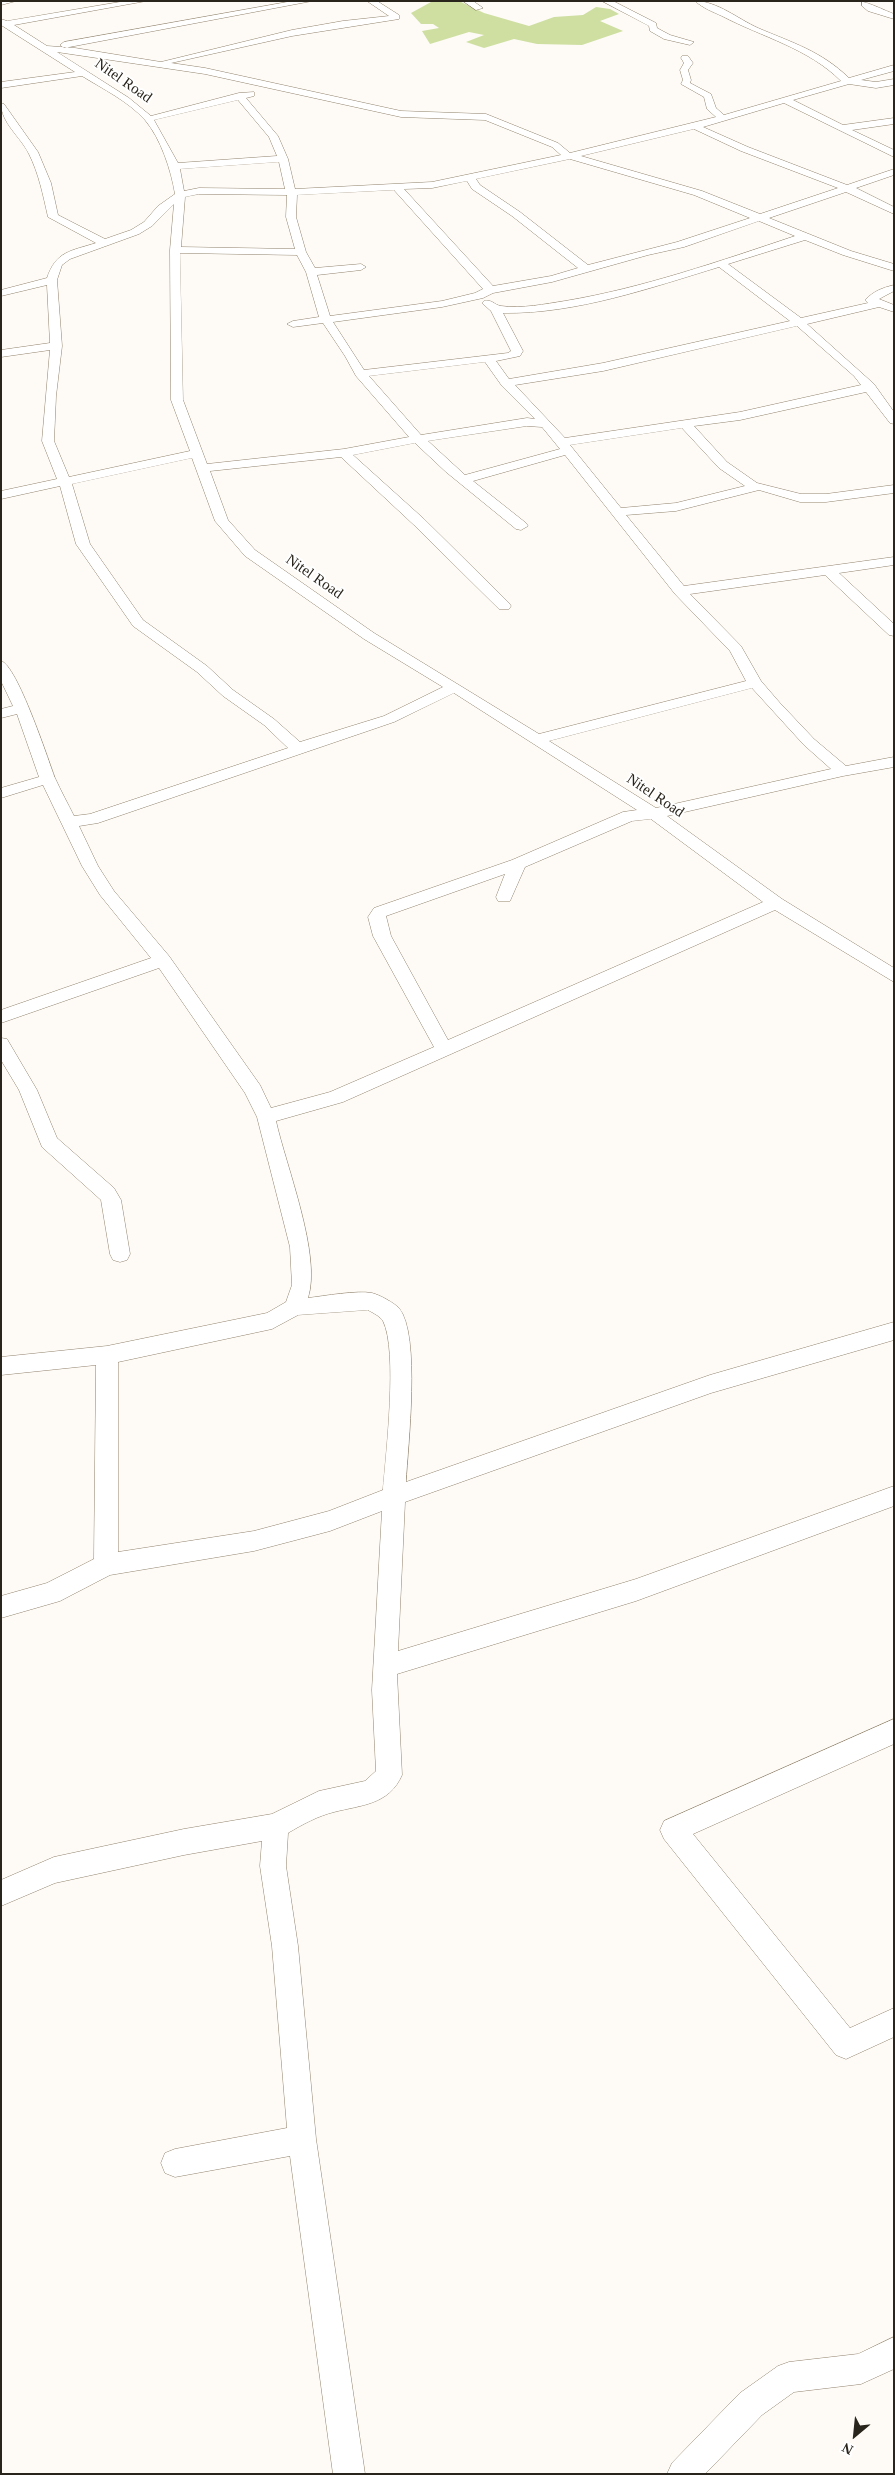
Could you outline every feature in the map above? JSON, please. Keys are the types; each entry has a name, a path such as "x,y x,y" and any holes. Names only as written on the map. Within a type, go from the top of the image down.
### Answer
{"street":[{"path":"1,3 12,1"},
{"path":"4,22 142,1"},
{"path":"44,48 308,1"},
{"path":"153,65 216,46 338,24 368,23 396,17 371,1"},
{"path":"467,1 480,8"},
{"path":"606,1 653,26 653,28 667,37 690,42"},
{"path":"700,1 755,30 793,44 832,67 846,81 876,85 894,82"},
{"path":"861,3 879,1"},
{"path":"710,7 726,3"},
{"path":"861,3 870,9 894,17"},
{"path":"201,20 212,28"},
{"name":"Nitel Road","path":"4,22 126,100 149,119 175,166 180,195 175,250 177,400 222,521 250,553 369,636 454,687 654,814 776,903 892,974"},
{"path":"44,48 205,71 401,114 486,117 555,145 567,155 698,193 847,253 894,268"},
{"path":"686,58 689,63 684,70 687,80 685,84 708,96 712,109 722,118"},
{"path":"300,747 295,746 269,722 228,693 202,669 138,623 83,544 65,483 48,441 50,396 56,346 52,280 57,264 66,257 135,232 148,224 162,208 180,195 209,190 290,192 432,185 538,164 567,155 695,126 892,69"},
{"path":"1,85 84,73"},
{"path":"149,119 239,96 282,88"},
{"path":"239,96 273,136 283,159 293,199 292,218 301,252 311,272 326,320 351,356 360,374 418,439 450,469 522,526"},
{"path":"783,99 894,154"},
{"path":"1,106 33,152 46,183 53,217 105,243"},
{"path":"844,128 894,121"},
{"path":"695,126 729,144 848,189 894,211"},
{"path":"175,166 283,159"},
{"path":"292,324 479,296 490,290 587,270 646,252 680,245 894,172"},
{"path":"470,178 476,187 516,214 587,270"},
{"path":"396,186 490,290"},
{"path":"496,310 527,310 578,302 721,264 805,236"},
{"path":"175,250 301,252"},
{"path":"721,264 799,322 870,387 894,420"},
{"path":"311,272 361,267"},
{"path":"1,293 31,287 52,280"},
{"path":"894,288 884,291 871,300 894,309"},
{"path":"360,374 516,354 517,351 496,310 479,296"},
{"path":"506,383 603,368 878,304"},
{"path":"1,354 56,346"},
{"path":"488,359 506,383 565,446 680,591 736,649 755,682 808,742 843,771"},
{"path":"465,479 565,446 740,416 870,387"},
{"path":"202,468 344,453 527,422 546,424"},
{"path":"685,424 723,465 750,482 752,488"},
{"path":"1,495 65,483 197,453"},
{"path":"344,453 425,528 504,606"},
{"path":"618,512 676,507 760,486 800,498 826,498 894,489"},
{"path":"680,591 894,562"},
{"path":"829,571 894,632"},
{"path":"1,664 22,708 48,779 71,828 108,895 163,960 253,1090 266,1117 273,1150 300,1247 302,1285 294,1307"},
{"path":"537,739 755,682"},
{"path":"71,828 92,819 300,747 312,746 411,710 454,687"},
{"path":"1,714 22,708"},
{"path":"444,1049 382,936 376,917 380,912 518,864 629,816 654,814 843,771 894,762"},
{"path":"1,793 48,779"},
{"path":"504,897 518,864"},
{"path":"266,1117 336,1097 776,903"},
{"path":"1,1018 163,960"},
{"path":"1,1044 28,1090 49,1142 107,1194 111,1200 120,1254"},
{"path":"1,1366 107,1355 217,1334 272,1320 294,1307 371,1301 391,1314 398,1335 401,1372 384,1690 389,1775 381,1786 368,1794 335,1799 293,1814 276,1826 184,1842 54,1870 1,1893"},
{"path":"1,1607 52,1593 106,1565 139,1558 254,1541 330,1521 394,1496 710,1384 894,1331"},
{"path":"106,1565 107,1355"},
{"path":"386,1666 636,1590 894,1496"},
{"path":"894,1731 673,1830 846,2045 894,2022"},
{"path":"276,1826 273,1866 284,1946 302,2139 348,2474"},
{"path":"175,2163 302,2139"},
{"path":"683,2474 751,2404 789,2377 861,2369 894,2352"}],"green space":[{"path":"459,1 484,13 529,26 554,17 583,15 596,7 610,9 619,14 600,21 623,31 582,45 537,44 514,39 484,48 466,42 484,35 469,32 430,44 422,31 439,28 433,24 421,24 411,13 431,2"}]}
